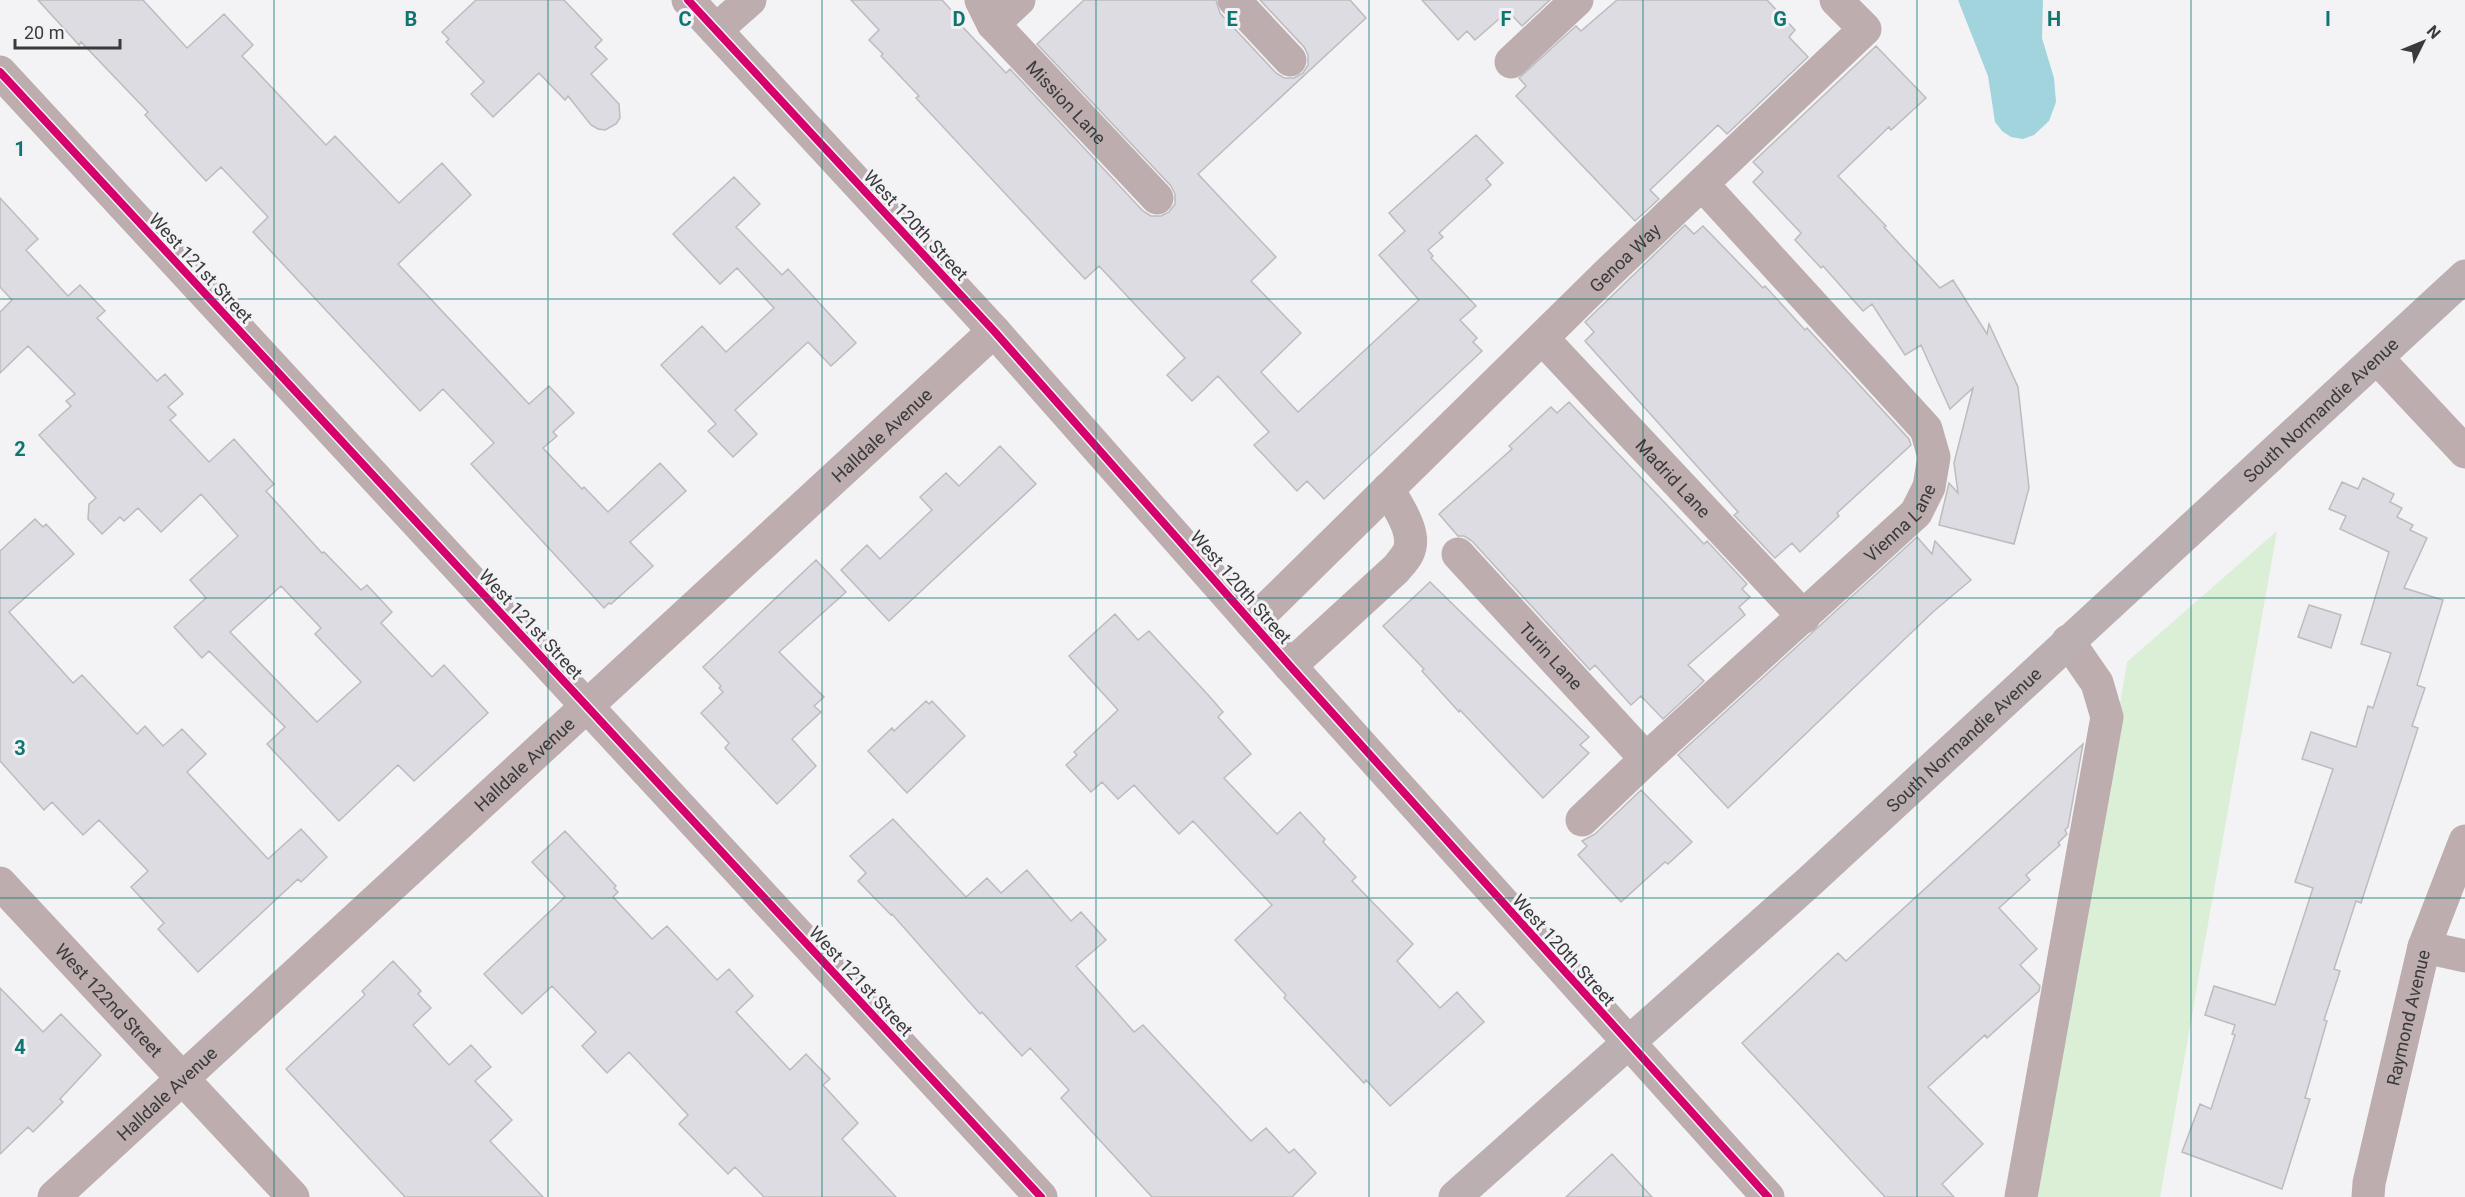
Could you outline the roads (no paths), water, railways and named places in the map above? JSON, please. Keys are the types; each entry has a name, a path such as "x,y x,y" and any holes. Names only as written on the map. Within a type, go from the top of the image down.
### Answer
{"main road":[{"name":"South Normandie Avenue","path":"1455,1197 1809,882 2465,276"}],"street":[{"name":"West 120th Street","path":"688,0 994,331 1290,666 1768,1197"},
{"path":"716,30 750,0"},
{"path":"987,12 1019,0"},
{"path":"1234,0 1290,60"},
{"path":"1511,62 1577,0"},
{"name":"Genoa Way","path":"1252,623 1542,338 1864,29 1836,0"},
{"name":"Mission Lane","path":"987,12 1157,198"},
{"name":"West 121st Street","path":"0,72 1041,1197"},
{"name":"Vienna Lane","path":"1581,820 1916,513 1929,487 1934,457 1926,429 1702,184"},
{"name":"Halldale Avenue","path":"54,1197 994,331"},
{"name":"Madrid Lane","path":"1542,338 1804,617"},
{"path":"2377,358 2465,452"},
{"path":"1290,666 1396,569 1409,552 1410,536 1404,518 1388,489"},
{"name":"Turin Lane","path":"1458,554 1646,759"},
{"path":"2021,1197 2106,717 2097,683 2068,641"},
{"name":"Raymond Avenue","path":"2368,1197 2369,1183 2424,947 2465,842"},
{"name":"West 122nd Street","path":"0,883 293,1197"},
{"path":"2424,947 2465,956"}],"water":[{"path":"1958,0 2043,0 2042,38 2054,78 2056,102 2049,121 2034,135 2023,139 2011,137 1995,122 1988,76"}]}
